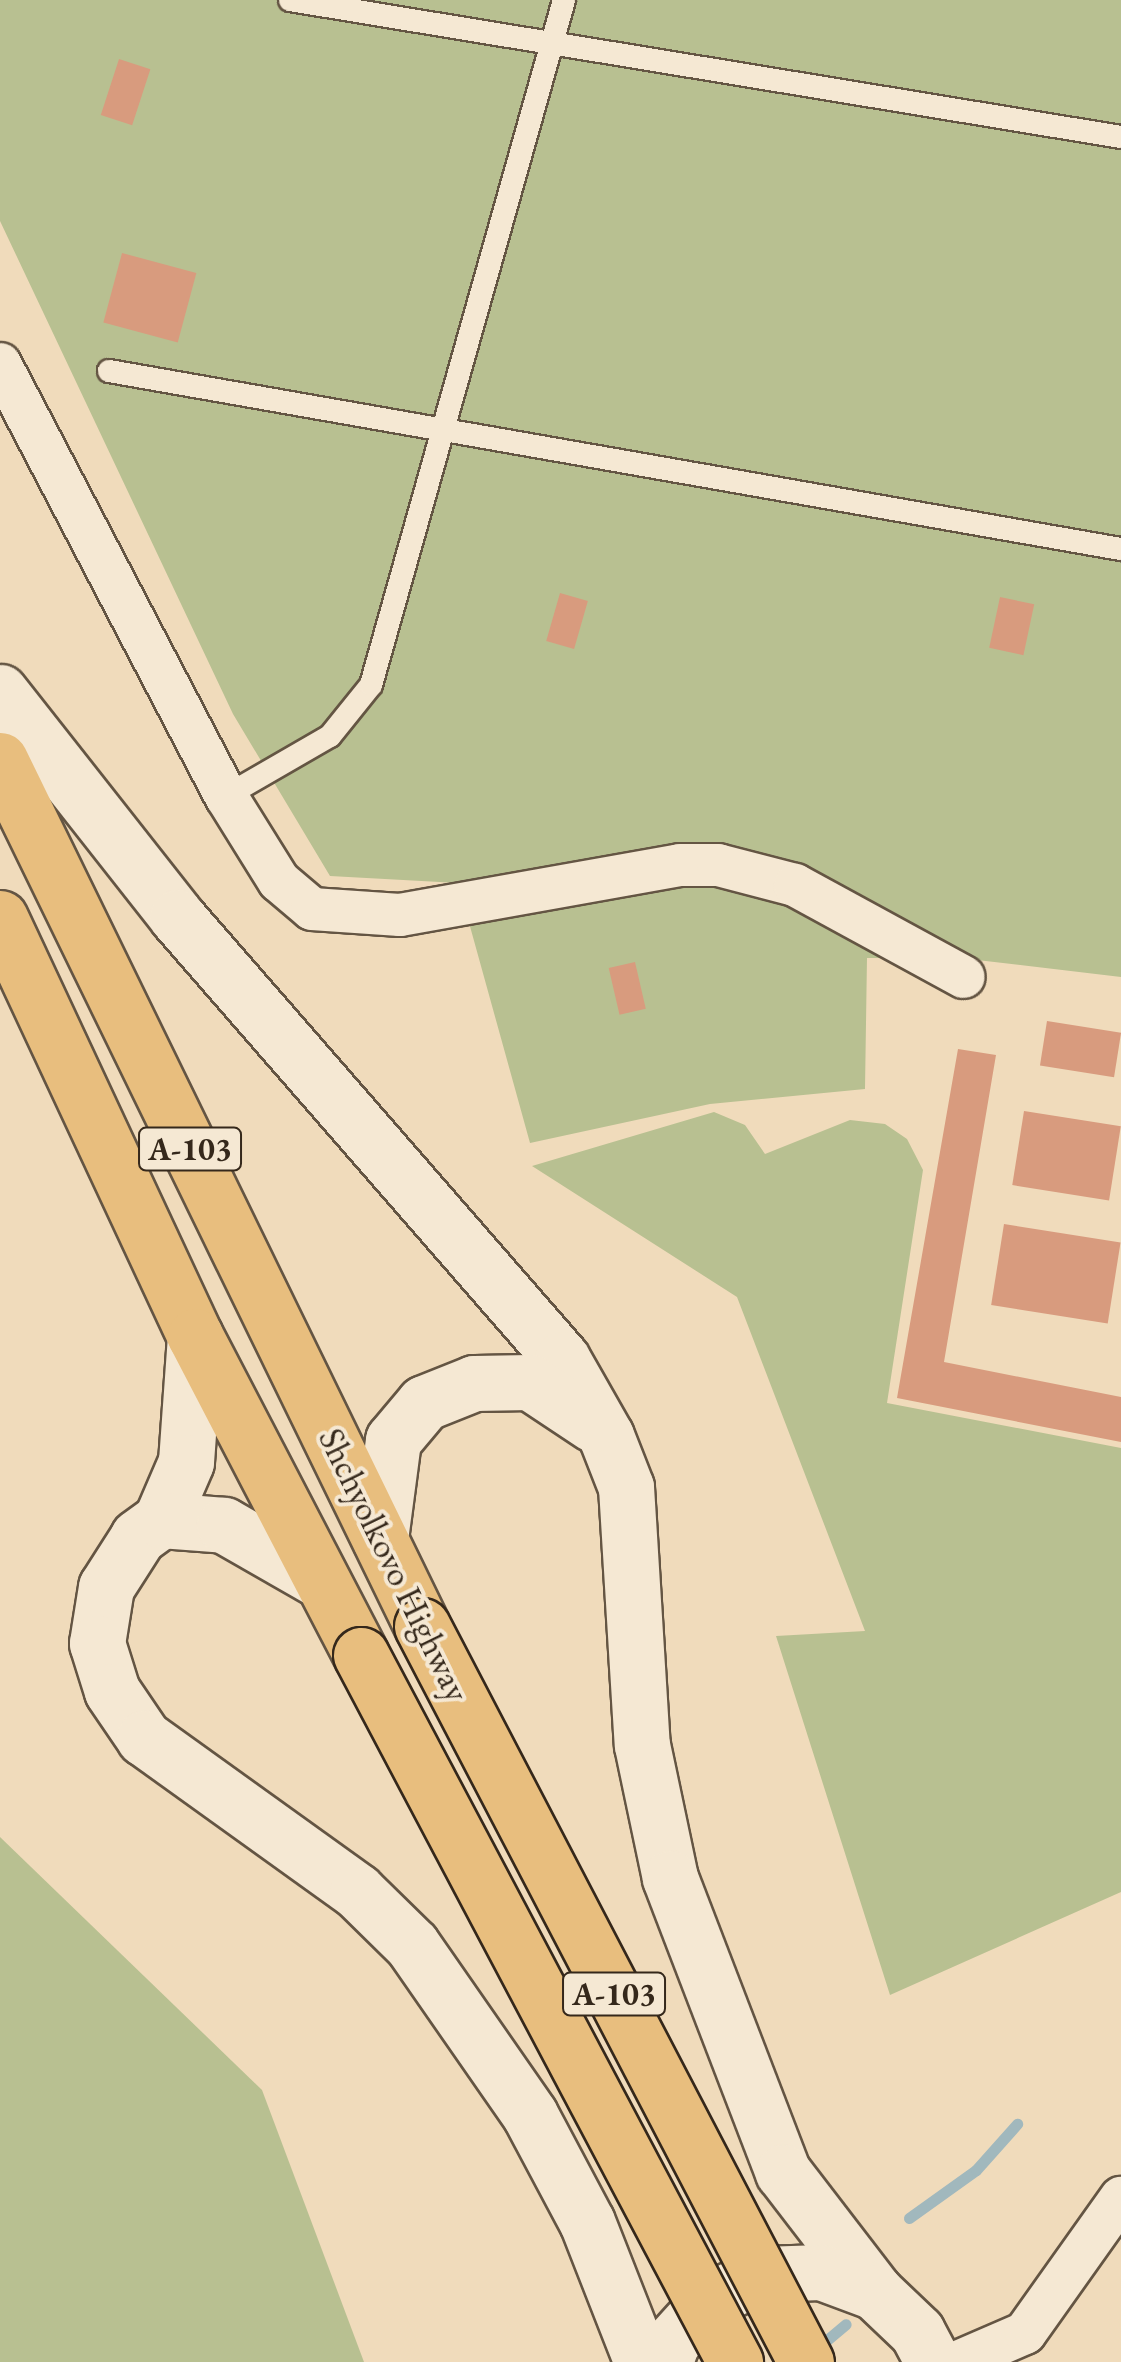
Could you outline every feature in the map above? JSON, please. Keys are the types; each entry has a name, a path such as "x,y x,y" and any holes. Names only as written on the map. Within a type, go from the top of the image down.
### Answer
{"main road":[{"name":"Shchyolkovo Highway","path":"0,760 422,1626 806,2362"},
{"name":"Shchyolkovo Highway","path":"0,918 196,1336 320,1580 735,2362"}],"street":[{"path":"0,364 226,796 278,881 312,908 400,915 718,865 795,886 964,977"},
{"path":"0,692 177,917 562,1359 606,1436 626,1487 642,1744 670,1878 783,2172 875,2292 916,2332 934,2362"},
{"path":"196,1336 186,1462 162,1520 138,1537 106,1587 97,1643 112,1691 144,1738 357,1891 412,1946 530,2115 587,2222 642,2362"},
{"path":"380,1539 393,1440 424,1404 474,1383 530,1382 606,1436"},
{"path":"162,1520 224,1525 320,1580"},
{"path":"764,2274 780,2228 783,2172"},
{"path":"958,2362 1025,2334 1121,2198"},
{"path":"587,2222 664,2282 711,2299"},
{"path":"665,2362 672,2342 711,2299 764,2274 821,2272 875,2292"}],"lane":[{"path":"290,0 1121,137"},
{"path":"226,796 330,736 371,685 564,0"},
{"path":"109,371 1121,548"}],"green space":[{"path":"0,0 1121,0 1121,977 960,958 867,958 865,1089 710,1104 530,1143 458,883 330,876 233,714 0,221"},
{"path":"714,1112 745,1125 765,1154 850,1120 885,1124 907,1139 923,1170 887,1403 1121,1448 1121,1892 890,1995 776,1636 865,1631 737,1297 532,1166"},
{"path":"0,1837 262,2090 364,2362 0,2362"}],"building":[{"path":"119,59 150,69 132,125 101,115"},
{"path":"122,253 196,273 178,342 103,323"},
{"path":"560,593 588,601 574,649 546,641"},
{"path":"1000,597 1034,604 1023,655 989,648"},
{"path":"635,962 646,1009 619,1015 609,968"},
{"path":"1047,1021 1121,1033 1114,1077 1040,1065"},
{"path":"958,1049 996,1055 944,1362 1121,1397 1121,1442 897,1398"},
{"path":"1024,1111 1121,1126 1109,1200 1012,1185"},
{"path":"1004,1224 1121,1242 1108,1323 991,1305"}],"waterway":[{"path":"909,2218 976,2170 1017,2124"},
{"path":"815,2350 846,2324"}]}
